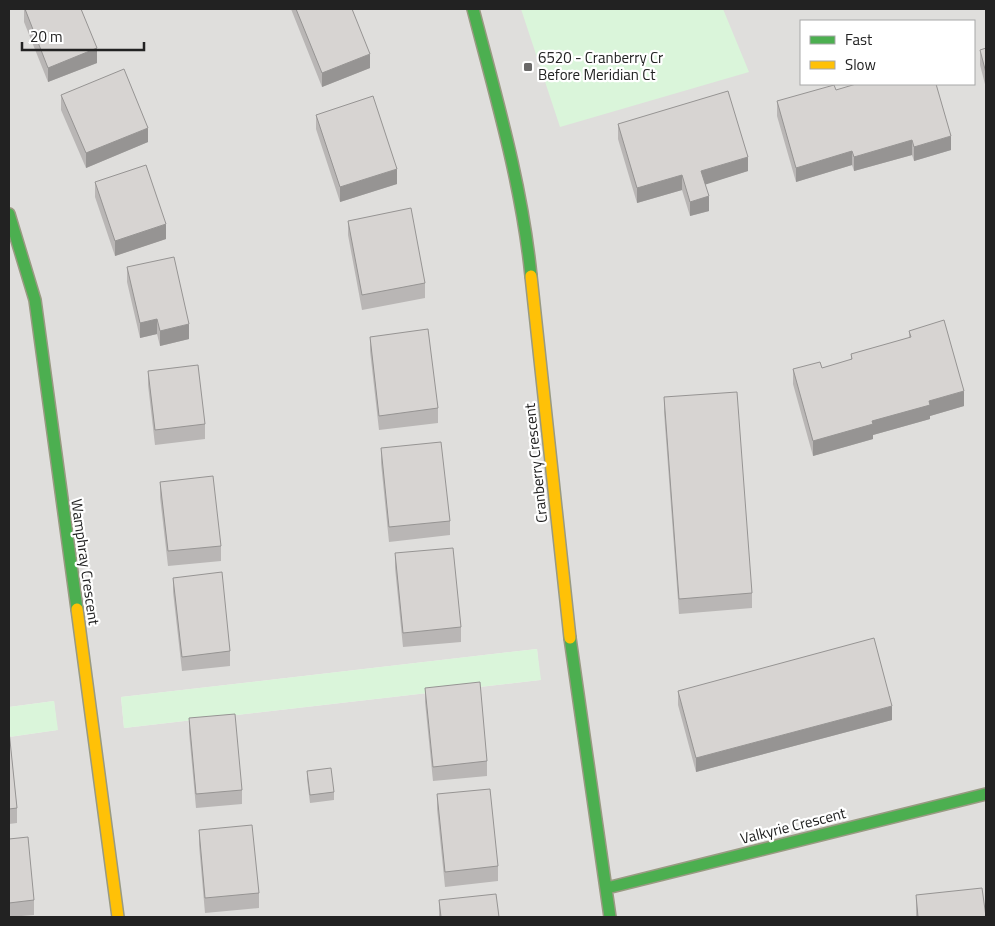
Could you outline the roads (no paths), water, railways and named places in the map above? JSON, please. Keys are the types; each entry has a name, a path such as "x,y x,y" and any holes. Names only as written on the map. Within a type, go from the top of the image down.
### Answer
{"street":[{"name":"Cranberry Crescent","path":"473,9 504,127 526,234 572,659 610,917"},
{"name":"Wamphray Crescent","path":"9,214 35,300 118,917"},
{"name":"Valkyrie Crescent","path":"607,888 986,794"}],"place":[{"name":"6520 - Cranberry Cr Before Meridian Ct","path":"528,67"}]}
